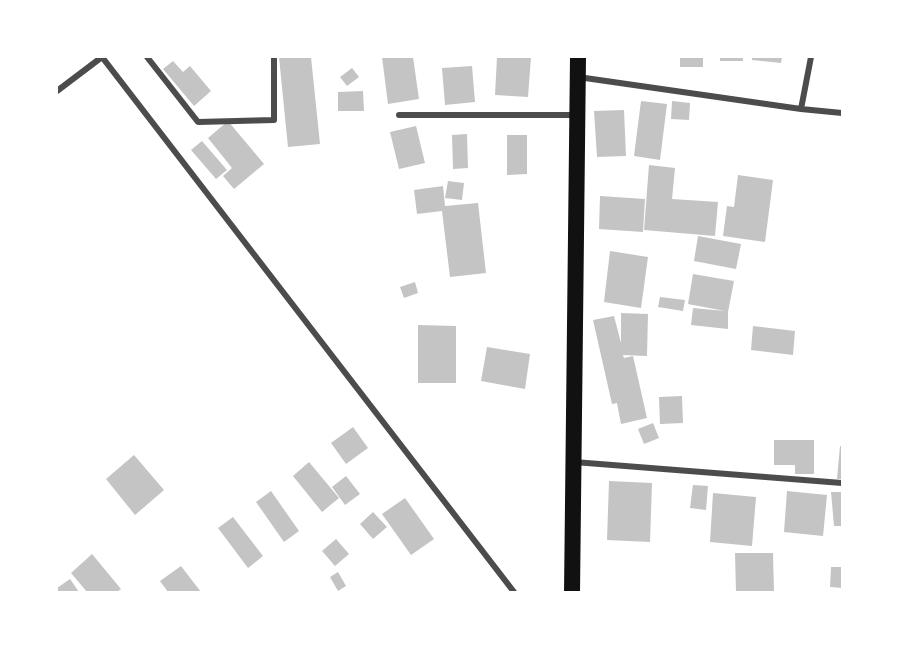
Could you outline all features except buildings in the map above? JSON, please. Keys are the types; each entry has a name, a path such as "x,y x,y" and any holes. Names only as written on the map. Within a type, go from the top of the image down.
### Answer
{"highway":[{"path":"572,592 578,57"}],"street":[{"path":"57,91 102,57 514,592"},
{"path":"147,57 198,122 274,120 274,57"},
{"path":"801,109 811,57"},
{"path":"578,77 842,113"},
{"path":"399,115 577,115"},
{"path":"574,462 842,483"}]}
